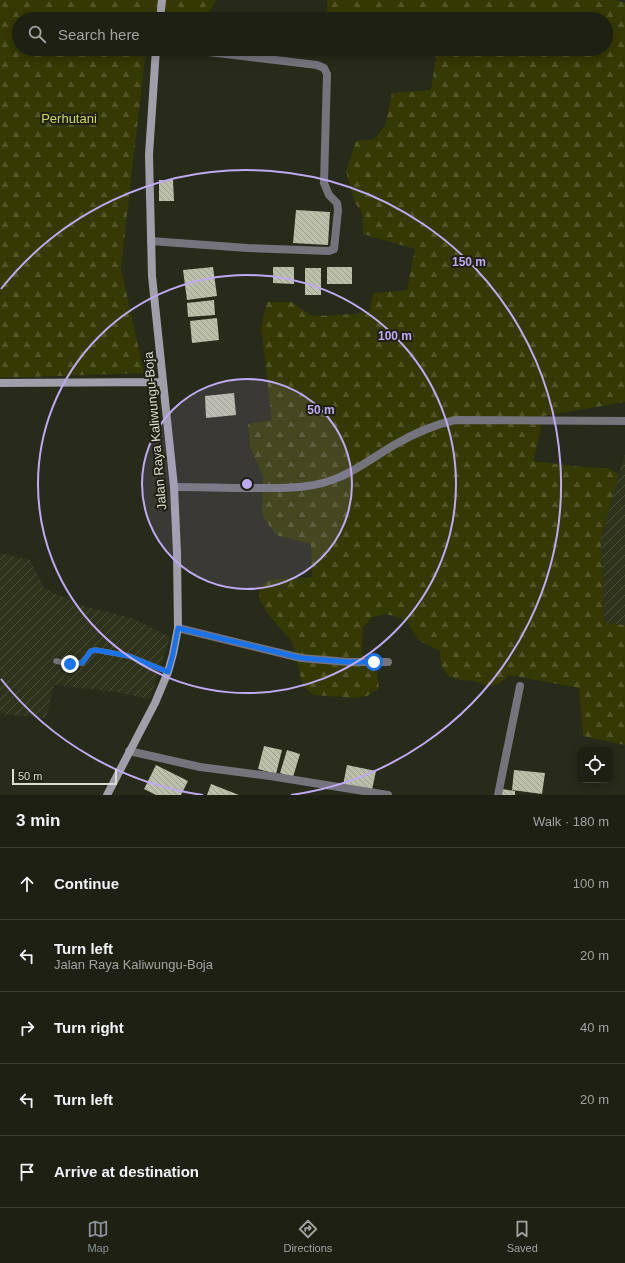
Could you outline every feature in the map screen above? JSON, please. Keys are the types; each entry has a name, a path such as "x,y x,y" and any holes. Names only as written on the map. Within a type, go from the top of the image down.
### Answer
{"main road":[{"path":"161,12 162,0"},
{"name":"Jalan Raya Kaliwungu-Boja","path":"107,795 155,703 168,672 178,628 174,487 152,276 149,155 156,56"},
{"path":"0,383 163,382"}],"street":[{"path":"151,241 247,248 329,251 334,249 338,210 336,203 329,195 324,183 326,74 324,68 317,64 246,56"},
{"path":"174,487 288,488 311,486 327,482 353,470 418,432 455,420 625,421"},
{"path":"178,628 301,658 348,662 388,662"},
{"path":"498,795 520,686"},
{"path":"129,751 200,767 270,776 388,795"}],"lane":[{"path":"56,660 70,664 82,663 91,651 96,650 129,656 168,672"}],"shaded area":[{"path":"625,454 625,625 604,623 601,538"},
{"path":"0,553 30,560 44,588 83,606 132,618 170,637 150,699 115,692 54,685 46,718 1,714 0,717"}],"green space":[{"name":"Perhutani","path":"0,0 216,0 210,12 12,12 12,56 145,56 121,268 144,373 0,378"},
{"path":"327,0 615,0 625,3 625,402 543,416 534,461 581,467 608,468 619,474 601,538 604,623 625,625 625,745 583,736 579,688 509,675 499,684 487,686 475,681 461,680 448,676 441,665 440,651 418,640 407,620 386,614 372,617 363,628 362,654 377,671 379,688 367,696 354,698 314,695 303,687 293,643 267,613 260,600 259,587 269,580 312,577 311,544 276,535 262,515 263,476 250,447 248,424 272,420 261,327 267,302 292,302 310,315 316,316 353,314 370,311 373,293 407,290 415,249 363,234 362,213 354,201 346,171 356,141 374,139 385,126 392,93 431,90 436,56 613,56 613,12 328,12"}],"building":[{"path":"159,180 173,180 174,201 159,201"},
{"path":"296,210 330,212 328,245 293,243"},
{"path":"213,267 217,296 187,300 183,270"},
{"path":"273,267 294,267 294,284 273,283"},
{"path":"327,267 352,267 352,284 327,284"},
{"path":"305,268 321,268 321,295 305,295"},
{"path":"214,300 215,315 188,317 187,303"},
{"path":"217,318 219,340 192,343 190,321"},
{"path":"234,393 236,415 206,418 205,396"},
{"path":"264,746 282,750 276,774 258,769"},
{"path":"287,750 300,754 293,777 280,773"},
{"path":"156,765 188,781 181,795 156,795 144,789"},
{"path":"347,765 376,771 372,790 343,785"},
{"path":"514,770 545,773 542,794 512,790"},
{"path":"211,784 239,795 207,795"},
{"path":"502,789 515,791 515,795 501,795"}],"route":[{"path":"70,664 82,663 91,651 96,650 129,656 168,672 178,628 301,658 348,662 374,662"}]}
